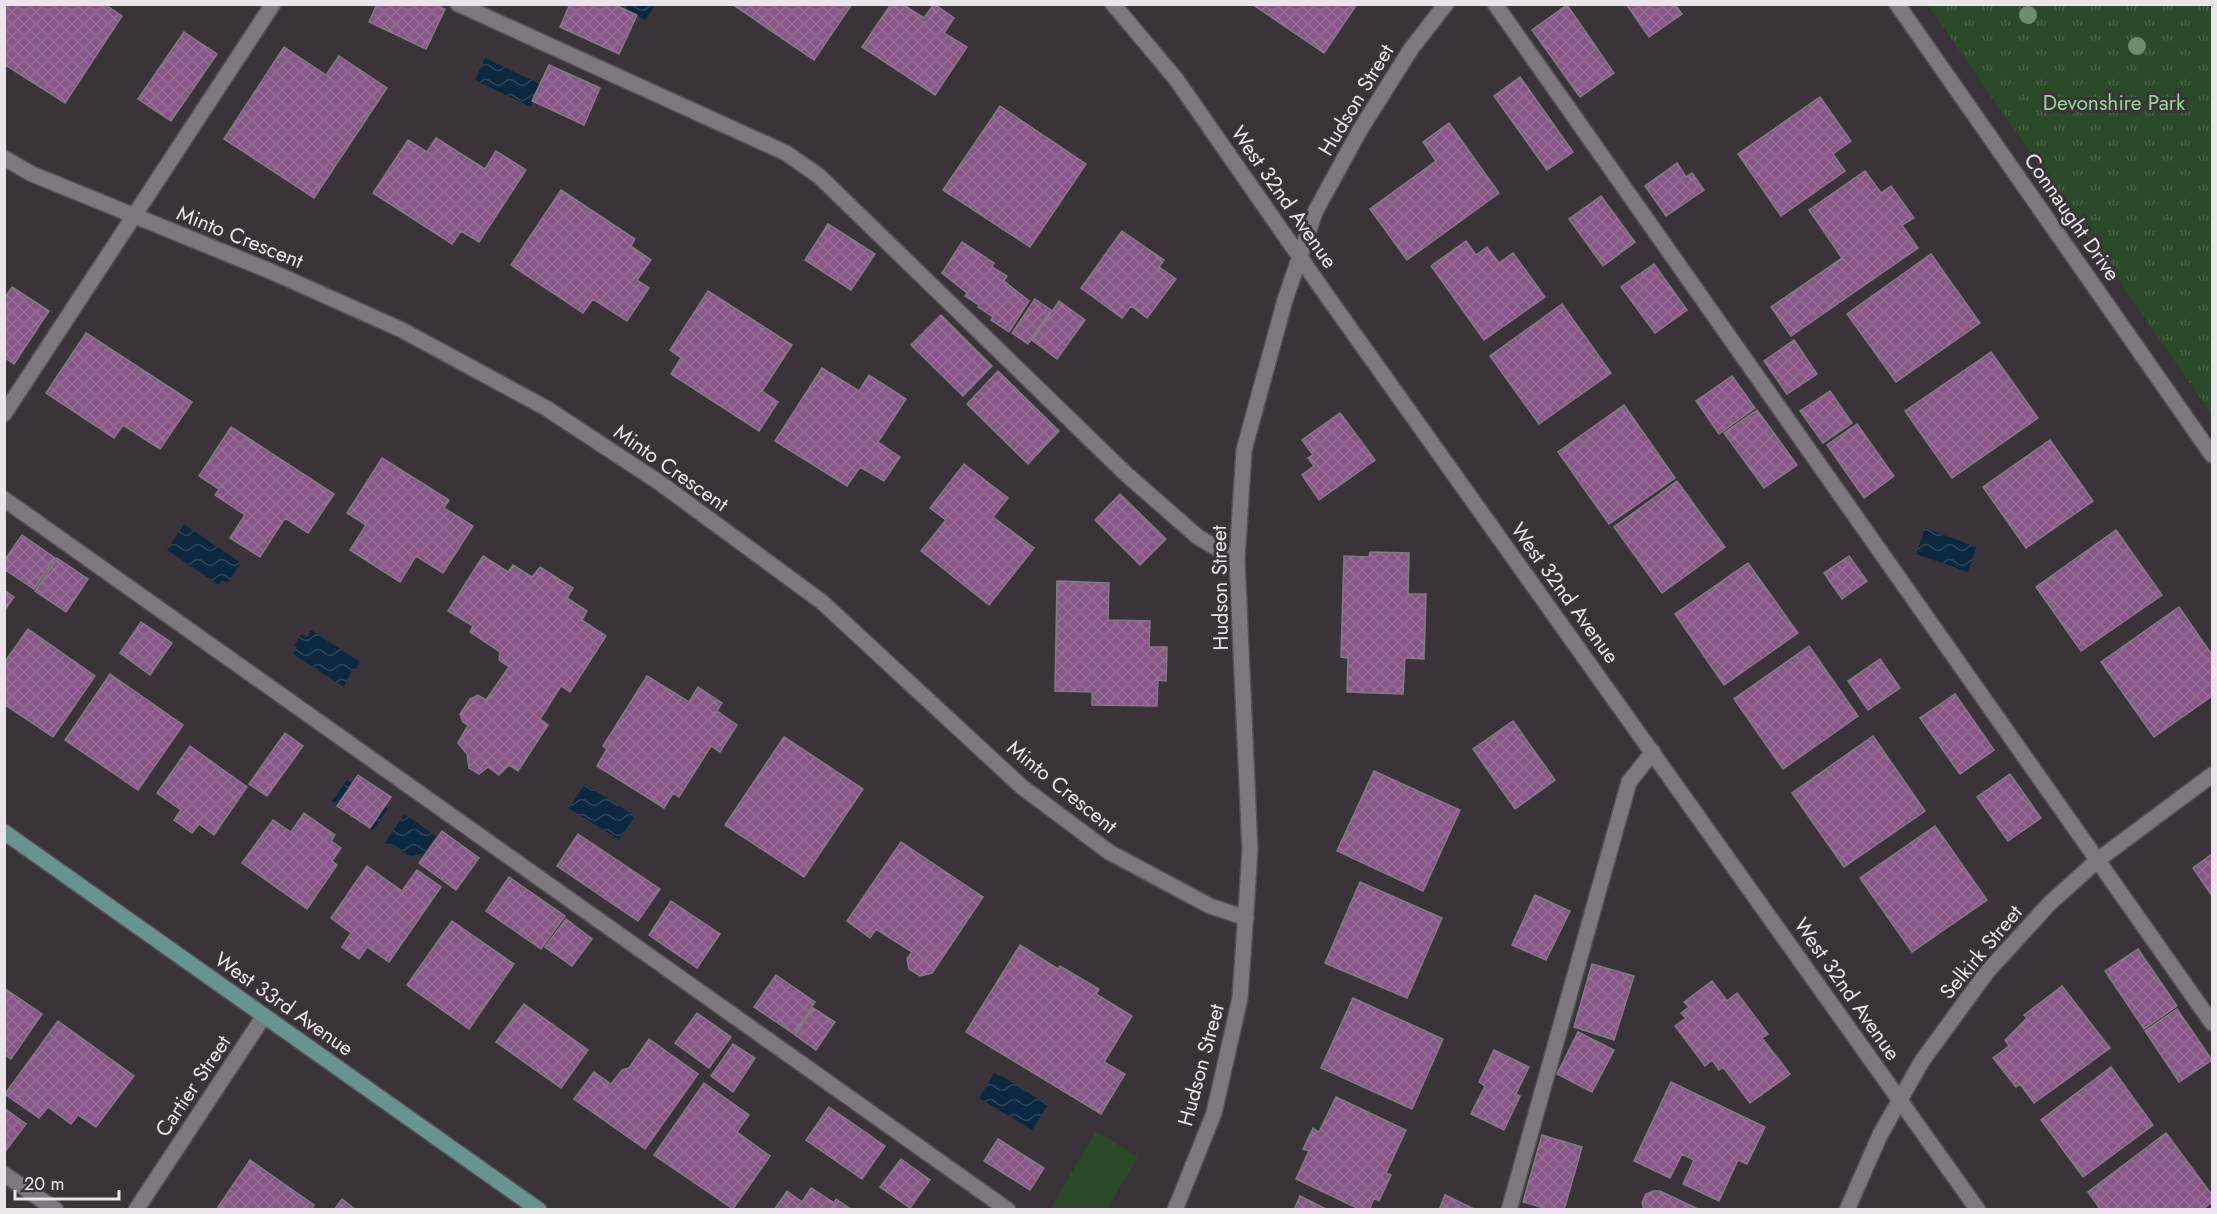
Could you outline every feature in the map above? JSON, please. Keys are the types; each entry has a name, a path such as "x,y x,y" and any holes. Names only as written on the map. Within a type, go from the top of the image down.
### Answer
{"street":[{"path":"4,414 273,4"},
{"path":"458,4 786,153 819,176 1126,474 1198,537 1237,560"},
{"name":"West 32nd Avenue","path":"1113,4 1176,79 1978,1209"},
{"name":"Hudson Street","path":"1175,1209 1214,1113 1240,998 1250,851 1237,560 1244,450 1285,300 1315,212 1360,130 1411,49 1446,4"},
{"path":"1495,4 2099,859 2212,1023"},
{"name":"Connaught Drive","path":"1897,4 2212,455"},
{"name":"Minto Crescent","path":"4,158 32,174 270,271 402,330 546,408 660,483 822,602 1022,787 1109,852 1210,906 1246,918"},
{"path":"4,499 1008,1209"},
{"path":"1509,1209 1629,783 1653,752"},
{"name":"Selkirk Street","path":"1847,1209 1880,1135 1922,1061 1987,972 2050,903 2099,859 2212,775"},
{"name":"West 33rd Avenue","path":"4,832 539,1209"},
{"name":"Cartier Street","path":"136,1209 264,1016"},
{"path":"4,1174 56,1209"}],"green space":[{"name":"Devonshire Park","path":"1928,5 2212,5 2212,415"},
{"path":"1096,1131 1138,1157 1107,1209 1050,1209"}],"water":[{"path":"621,5 655,5 645,20"},
{"path":"485,58 542,85 531,107 475,80"},
{"path":"184,524 241,563 227,583 222,580 219,585 167,550"},
{"path":"1925,528 1976,547 1968,572 1916,554"},
{"path":"311,630 360,662 356,669 353,668 344,687 293,654 297,647 294,645 302,634 307,637"},
{"path":"347,780 388,809 373,830 332,801"},
{"path":"585,784 635,816 619,840 569,808"},
{"path":"404,814 436,836 424,853 411,856 385,843"},
{"path":"995,1072 1048,1105 1032,1130 979,1098"}],"building":[{"path":"4,4 104,4 122,16 65,103 4,64"},
{"path":"377,4 434,4 445,9 426,49 369,22"},
{"path":"570,4 613,4 637,15 619,54 560,27"},
{"path":"732,4 852,4 814,60"},
{"path":"891,4 902,4 924,18 934,4 954,18 944,33 967,47 935,95 862,47"},
{"path":"1252,4 1357,4 1324,53"},
{"path":"1626,4 1679,4 1676,6 1682,14 1649,37"},
{"path":"1567,5 1614,73 1580,97 1532,30"},
{"path":"184,32 217,54 171,121 138,99"},
{"path":"284,47 326,75 339,56 387,88 314,198 224,139"},
{"path":"549,65 600,88 584,125 532,101"},
{"path":"1520,77 1573,152 1547,170 1494,96"},
{"path":"1820,97 1851,141 1833,154 1845,171 1781,216 1738,154"},
{"path":"1000,106 1086,164 1030,247 943,190"},
{"path":"1449,123 1499,193 1407,260 1370,209 1436,161 1423,142"},
{"path":"436,138 485,169 496,151 526,170 479,242 461,231 452,244 373,193 408,140 427,152"},
{"path":"1677,163 1686,177 1692,173 1704,190 1666,216 1645,186"},
{"path":"1865,171 1881,193 1891,186 1914,218 1902,225 1918,248 1791,336 1771,307 1842,258 1809,210"},
{"path":"561,190 635,239 631,246 651,260 637,280 649,288 627,321 593,299 583,313 511,265"},
{"path":"1601,196 1635,242 1603,266 1569,219"},
{"path":"828,224 875,254 851,290 805,260"},
{"path":"1122,231 1164,260 1159,267 1176,279 1147,318 1131,306 1122,318 1081,288"},
{"path":"1466,241 1476,255 1487,247 1499,263 1513,253 1545,297 1484,340 1431,266"},
{"path":"962,242 994,263 992,267 1007,276 1004,281 1029,301 1009,332 991,320 993,317 965,296 967,293 942,273"},
{"path":"1931,254 1980,323 1896,382 1847,314"},
{"path":"1654,264 1687,310 1655,333 1621,287"},
{"path":"12,287 49,311 14,364 4,357 4,299"},
{"path":"708,291 792,345 762,391 778,402 759,431 671,374 681,358 670,350"},
{"path":"1035,299 1051,310 1028,344 1012,333"},
{"path":"1059,301 1085,320 1057,359 1032,340"},
{"path":"1562,304 1611,373 1539,424 1490,356"},
{"path":"941,315 992,366 963,396 911,345"},
{"path":"86,333 192,402 160,449 123,425 114,438 46,393"},
{"path":"1794,340 1817,374 1787,394 1764,361"},
{"path":"1991,352 2038,418 1952,478 1905,411"},
{"path":"822,368 859,391 869,375 906,399 878,442 900,457 884,481 860,467 847,486 775,441"},
{"path":"998,371 1059,431 1028,464 967,404"},
{"path":"1732,376 1755,408 1719,434 1696,401"},
{"path":"1830,391 1852,423 1823,443 1800,411"},
{"path":"1624,405 1675,478 1609,524 1558,452"},
{"path":"1757,410 1797,465 1764,488 1724,433"},
{"path":"1340,413 1375,460 1319,500 1302,475 1314,466 1308,458 1313,455 1302,440"},
{"path":"1857,424 1894,476 1864,498 1827,445"},
{"path":"231,427 334,494 308,533 285,518 260,557 230,538 245,515 215,495 219,489 199,476"},
{"path":"2050,440 2093,501 2026,548 1983,487"},
{"path":"382,458 449,500 444,508 473,526 443,573 416,556 400,582 350,550 366,525 347,513"},
{"path":"964,464 1008,498 993,517 1034,548 989,605 921,551 946,520 930,508"},
{"path":"1677,481 1725,547 1662,593 1614,527"},
{"path":"1120,494 1166,539 1140,565 1095,520"},
{"path":"2116,530 2162,595 2081,651 2036,587"},
{"path":"22,535 55,558 34,589 4,569 4,561"},
{"path":"1370,552 1409,553 1408,594 1426,594 1424,659 1405,658 1403,694 1347,692 1348,658 1341,657 1344,556 1369,557"},
{"path":"483,556 508,572 513,565 532,577 540,567 573,588 567,598 587,611 582,620 606,636 570,692 561,686 540,719 548,725 518,771 509,765 499,775 488,767 479,774 469,768 467,754 458,743 468,725 463,722 460,714 470,699 478,695 486,700 509,667 499,660 500,652 470,632 473,626 448,611"},
{"path":"1849,556 1867,581 1842,599 1824,573"},
{"path":"57,558 88,579 66,612 35,591"},
{"path":"1748,563 1798,633 1724,685 1675,614"},
{"path":"1057,581 1109,583 1108,620 1150,621 1149,647 1167,647 1166,681 1158,680 1157,706 1092,705 1092,692 1055,691"},
{"path":"4,590 14,597 4,611"},
{"path":"2179,607 2212,655 2212,696 2154,737 2101,662"},
{"path":"141,622 172,643 150,675 120,653"},
{"path":"28,629 95,676 53,737 4,704 4,663"},
{"path":"1809,646 1858,716 1783,769 1734,699"},
{"path":"1880,659 1900,688 1868,710 1848,681"},
{"path":"110,674 183,725 138,790 65,740"},
{"path":"647,676 689,702 698,687 722,703 717,711 737,725 720,752 711,746 679,797 673,793 664,808 597,766 607,749 603,746"},
{"path":"1955,694 1994,750 1960,774 1920,718"},
{"path":"1513,721 1555,780 1515,809 1473,749"},
{"path":"285,733 303,746 267,796 249,784"},
{"path":"1873,736 1925,811 1844,867 1792,793"},
{"path":"784,737 863,789 804,877 725,825"},
{"path":"190,746 247,787 214,835 199,824 192,833 174,820 181,810 157,793"},
{"path":"1374,771 1460,810 1423,891 1337,851"},
{"path":"2010,774 2041,818 2008,841 1977,797"},
{"path":"358,775 391,797 370,828 337,806"},
{"path":"304,813 335,835 331,841 341,848 332,861 337,865 307,909 242,863 273,820 291,832"},
{"path":"1935,826 1987,900 1912,952 1860,878"},
{"path":"442,831 479,858 456,890 419,863"},
{"path":"578,834 660,889 638,921 557,866"},
{"path":"901,842 983,897 932,973 920,976 909,969 907,959 912,952 876,929 870,938 847,921"},
{"path":"2212,854 2212,896 2193,868"},
{"path":"367,866 402,891 417,870 441,887 389,962 367,947 359,959 342,947 351,933 331,918"},
{"path":"509,877 565,916 541,949 486,911"},
{"path":"1360,882 1442,918 1407,998 1325,963"},
{"path":"1535,895 1570,911 1546,960 1512,945"},
{"path":"671,901 720,934 697,968 649,935"},
{"path":"566,919 592,939 572,966 545,947"},
{"path":"452,921 514,964 469,1029 407,985"},
{"path":"1020,945 1058,969 1060,966 1099,989 1096,994 1132,1016 1104,1062 1125,1074 1101,1114 966,1032"},
{"path":"2138,949 2177,1006 2144,1029 2105,971"},
{"path":"1592,964 1634,976 1614,1040 1574,1027"},
{"path":"776,975 815,1002 794,1034 754,1007"},
{"path":"1712,981 1727,1001 1737,993 1768,1034 1762,1038 1790,1074 1750,1103 1723,1067 1719,1070 1712,1060 1705,1066 1675,1026 1686,1018 1681,1013 1689,1007 1684,1002"},
{"path":"2062,986 2110,1048 2034,1103 2020,1084 2016,1087 1993,1058 2009,1046 2005,1040 2027,1018 2024,1015"},
{"path":"4,988 42,1014 11,1059 4,1054"},
{"path":"1353,998 1443,1039 1412,1109 1321,1068"},
{"path":"524,1004 588,1050 561,1088 496,1042"},
{"path":"813,1008 835,1022 816,1050 795,1035"},
{"path":"2177,1009 2212,1060 2179,1082 2145,1031"},
{"path":"697,1013 731,1037 709,1068 675,1043"},
{"path":"58,1021 134,1076 96,1127 78,1115 71,1124 48,1107 39,1118 5,1094"},
{"path":"1578,1032 1614,1050 1592,1092 1557,1074"},
{"path":"649,1039 698,1074 645,1149 574,1099 594,1072 611,1084 622,1070 629,1068"},
{"path":"733,1044 755,1058 733,1092 711,1076"},
{"path":"1494,1050 1529,1067 1516,1094 1520,1096 1504,1130 1471,1114 1485,1086 1479,1082"},
{"path":"2111,1067 2153,1125 2083,1177 2041,1120"},
{"path":"1671,1082 1765,1127 1747,1164 1738,1160 1719,1201 1683,1184 1694,1160 1682,1154 1670,1178 1634,1161"},
{"path":"704,1083 749,1115 737,1132 770,1156 733,1209 654,1155"},
{"path":"1336,1097 1406,1130 1386,1173 1391,1175 1379,1201 1374,1198 1369,1210 1361,1210 1296,1179 1309,1151 1303,1149 1313,1128 1319,1132"},
{"path":"829,1107 885,1146 862,1179 806,1140"},
{"path":"4,1108 26,1124 4,1153"},
{"path":"2166,1133 2212,1195 2212,1202 2202,1210 2101,1210 2088,1192"},
{"path":"1542,1135 1582,1147 1564,1210 1551,1210 1523,1202"},
{"path":"998,1139 1044,1168 1030,1190 984,1161"},
{"path":"901,1159 930,1180 910,1208 880,1187"},
{"path":"250,1160 314,1205 311,1210 222,1210 218,1207"},
{"path":"811,1188 834,1203 836,1199 852,1210 774,1210 787,1191 802,1202"},
{"path":"1660,1191 1700,1210 1644,1210 1642,1202 1646,1194"},
{"path":"1445,1195 1476,1210 1439,1210"},
{"path":"1300,1196 1328,1210 1294,1210"},
{"path":"342,1199 356,1210 334,1210"}]}
